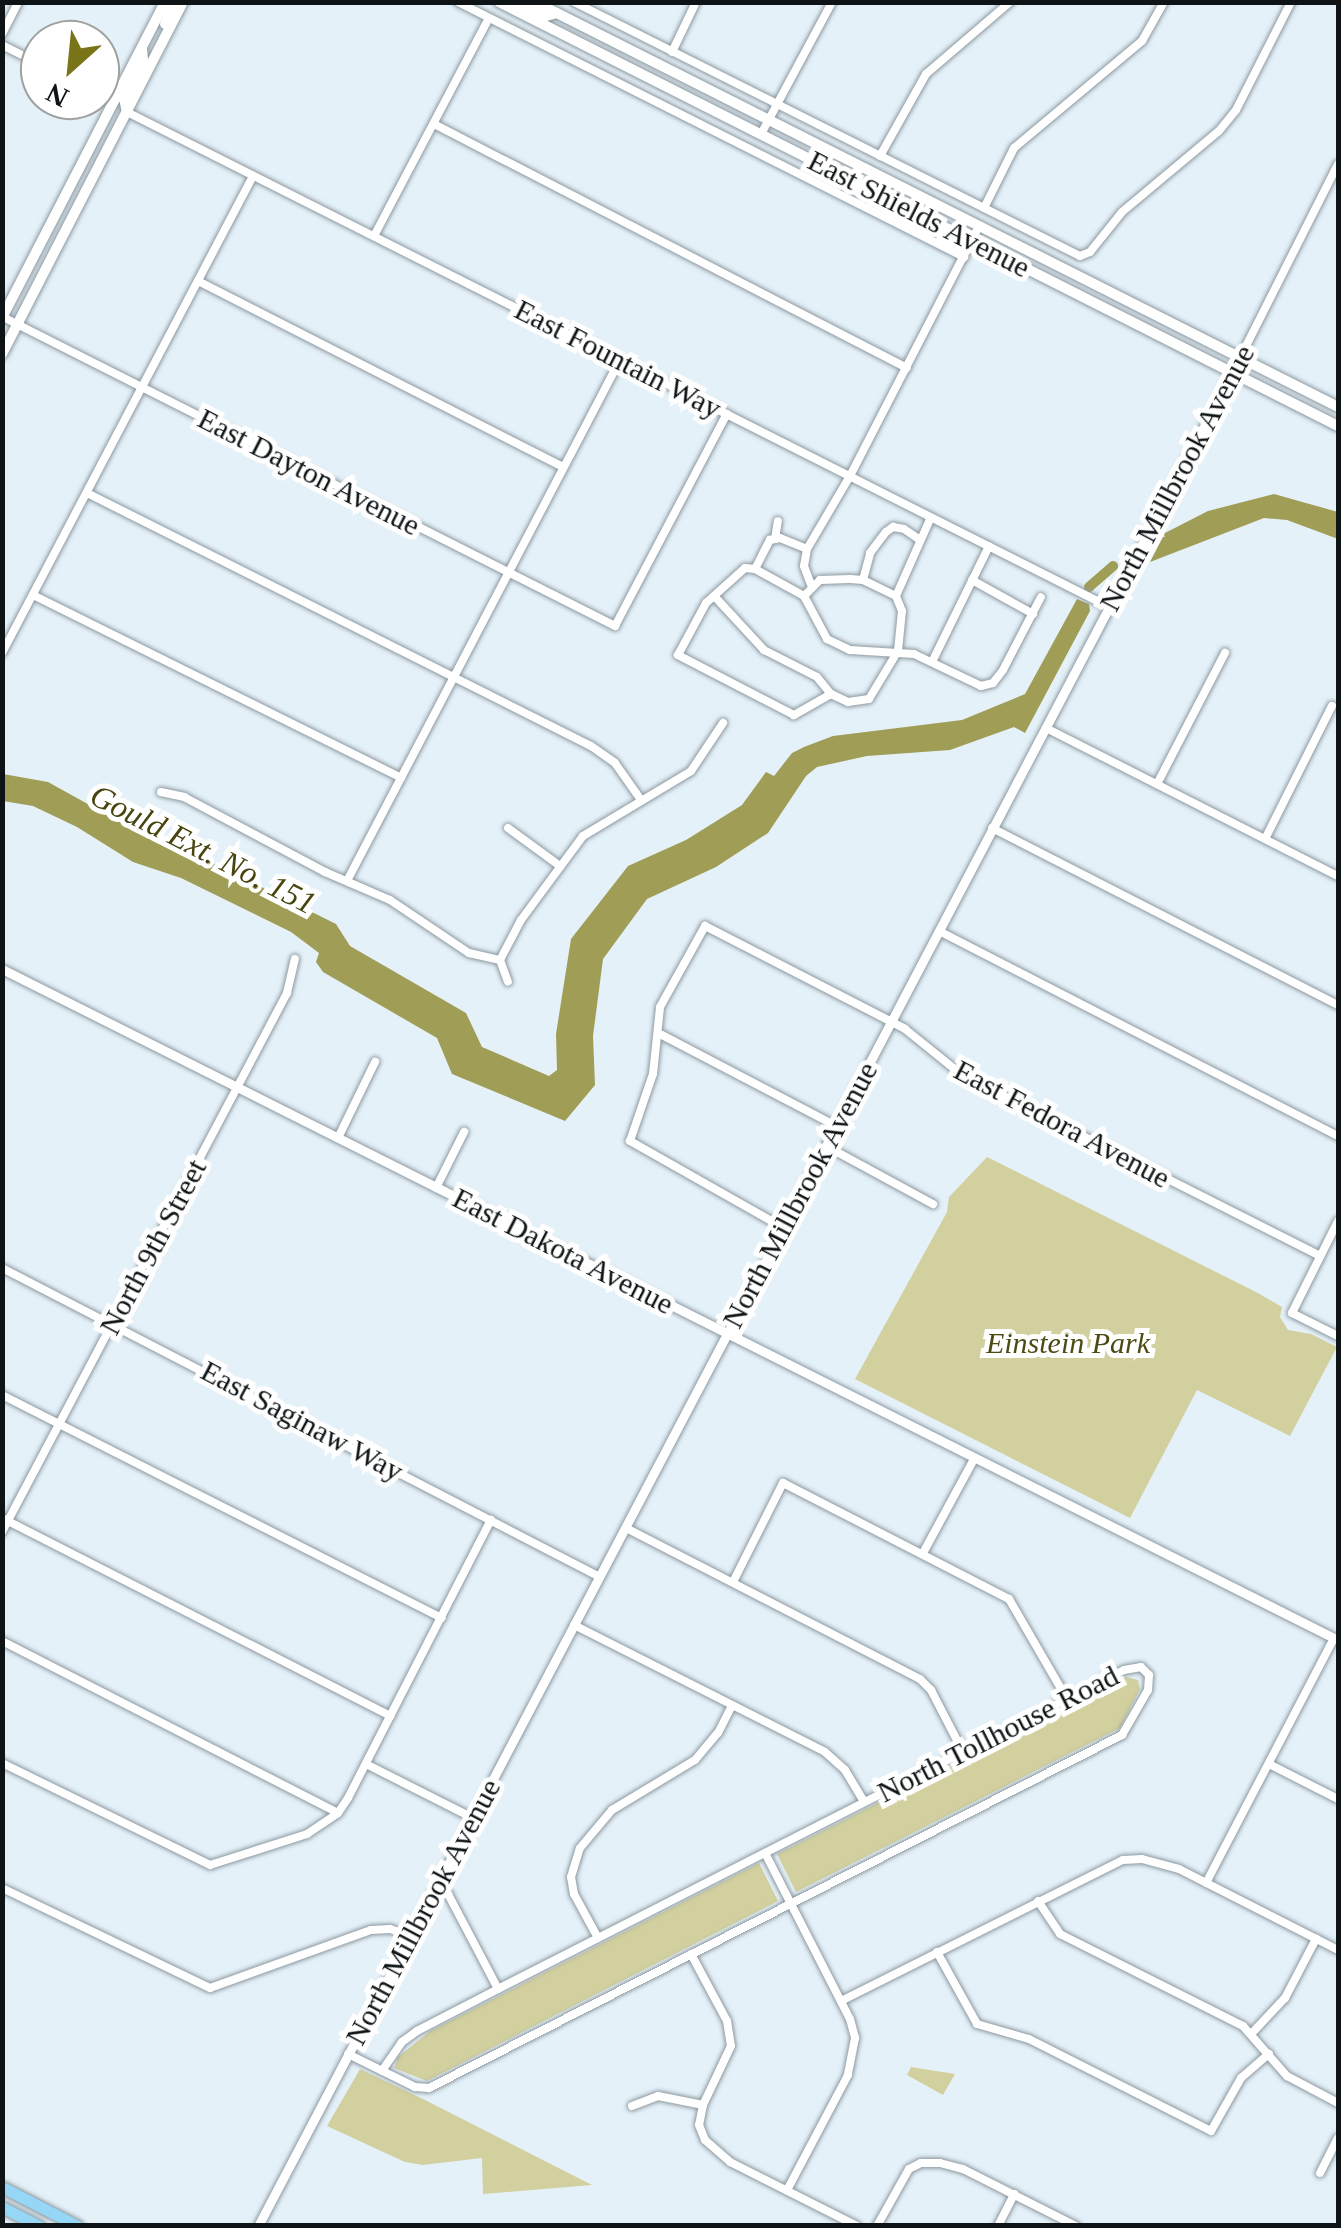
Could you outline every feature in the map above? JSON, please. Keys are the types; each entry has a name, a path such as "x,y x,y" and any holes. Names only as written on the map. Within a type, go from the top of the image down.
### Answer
{"main road":[{"path":"120,90 165,2"},
{"path":"164,40 163,29 175,2"},
{"path":"3,352 184,2"},
{"name":"East Shields Avenue","path":"499,2 1338,426"},
{"path":"515,2 544,17 556,14"},
{"name":"East Shields Avenue","path":"535,2 1338,407"},
{"path":"127,112 124,99 143,60 142,48"},
{"path":"3,318 105,120"},
{"path":"102,161 100,152 115,120"},
{"path":"2,2187 78,2226"},
{"path":"2,2207 39,2226"}],"street":[{"path":"2,34 18,2"},
{"path":"458,2 964,257"},
{"path":"574,2 984,208 1086,255 1122,212 1220,131 1236,110 1291,2"},
{"path":"672,52 696,2"},
{"path":"761,134 832,2"},
{"path":"880,156 926,74 1010,2"},
{"path":"984,208 1014,148 1142,42 1164,2"},
{"path":"374,236 489,18"},
{"name":"East Fountain Way","path":"127,112 1110,606"},
{"path":"434,124 907,368"},
{"name":"North Millbrook Avenue","path":"258,2226 1233,373 1338,164"},
{"path":"2,653 254,176"},
{"path":"812,588 804,566 806,549 850,476 979,226"},
{"path":"198,281 564,467"},
{"name":"East Dayton Avenue","path":"3,318 615,626 727,414"},
{"path":"348,879 620,360"},
{"path":"87,492 604,755 641,800"},
{"path":"896,596 931,517"},
{"path":"755,569 764,546 776,538 778,521"},
{"path":"863,580 870,553 893,527 904,528 919,540"},
{"path":"776,538 806,549"},
{"path":"932,662 989,546"},
{"path":"831,694 794,715 678,655 698,614 734,576 745,568 755,569 804,596 827,640 850,650 898,651 932,662 981,686 993,683 1041,597"},
{"path":"716,598 764,650 816,677 831,694 848,702 868,699 898,651 902,611 896,596 863,580 820,580 804,596"},
{"path":"972,580 1032,614"},
{"path":"33,595 401,778"},
{"path":"1157,784 1225,653"},
{"path":"1265,839 1332,706"},
{"path":"500,960 560,866 593,826 692,771 724,723"},
{"path":"1046,728 1338,876"},
{"path":"161,792 184,798 325,872 348,879 406,909 470,953 500,960"},
{"path":"508,828 560,866"},
{"path":"992,828 1338,1005"},
{"name":"East Fedora Avenue","path":"660,1034 660,1007 706,926 891,1022 962,1075 1320,1256"},
{"path":"939,931 1338,1136"},
{"name":"North 9th Street","path":"2,1532 287,993 295,959"},
{"path":"500,960 508,982"},
{"name":"East Dakota Avenue","path":"2,969 1336,1639"},
{"path":"782,1228 630,1140 653,1074 660,1034 836,1126"},
{"path":"338,1138 376,1062"},
{"path":"436,1188 464,1132"},
{"path":"826,1146 918,1192 932,1204"},
{"path":"1338,1221 1292,1313 1338,1336"},
{"name":"East Saginaw Way","path":"2,1268 600,1576"},
{"path":"2,1395 442,1618"},
{"path":"923,1553 974,1459"},
{"path":"732,1582 783,1482 1010,1599 1067,1699"},
{"path":"6,1519 391,1716"},
{"path":"2,1763 210,1865 307,1834 338,1813 491,1520"},
{"path":"626,1528 920,1679 931,1690 964,1752"},
{"path":"574,1626 825,1752 845,1770 864,1802"},
{"path":"1206,1883 1336,1639"},
{"path":"2,1640 338,1813"},
{"name":"North Tollhouse Road","path":"348,2054 414,2088 429,2088 1122,1735 1148,1690 1149,1675 1141,1667 1132,1667 498,1989 417,2031 402,2042 382,2071"},
{"path":"598,1938 574,1894 574,1861 599,1822 629,1793 695,1760 718,1733 732,1706"},
{"path":"366,1764 473,1818"},
{"path":"1269,1764 1338,1798"},
{"path":"764,1853 841,2001 855,2038 848,2075 788,2190"},
{"path":"841,2001 1124,1860 1160,1862 1338,1950"},
{"path":"436,1886 448,1894 498,1989"},
{"path":"2,1888 210,1988 371,1930 410,1936"},
{"path":"1038,1901 1060,1934 1252,2033 1287,2076 1338,2103"},
{"path":"1252,2033 1285,1998 1316,1939"},
{"path":"937,1952 977,2024 1028,2039 1211,2131 1241,2078 1269,2054"},
{"path":"691,1954 727,2020 730,2046 703,2105 699,2125 716,2153 858,2226"},
{"path":"632,2106 658,2096 703,2105"},
{"path":"1320,2173 1338,2138"},
{"path":"876,2226 901,2180 921,2163 963,2169 1076,2226"},
{"path":"998,2226 1014,2194"}],"green space":[{"name":"Einstein Park","path":"987,1157 1256,1292 1282,1307 1280,1317 1288,1330 1311,1334 1337,1347 1290,1436 1197,1390 1130,1518 855,1379 947,1212 949,1197"},
{"path":"1126,1677 1138,1680 1140,1689 1120,1728 796,1892 777,1854"},
{"path":"759,1863 778,1901 427,2081 394,2068 398,2057 430,2031"},
{"path":"911,2067 955,2074 943,2095 907,2075"},
{"path":"360,2069 592,2185 483,2194 482,2158 423,2165 405,2162 327,2126"}],"shaded area":[{"path":"1274,494 1338,512 1338,539 1287,520 1264,518 1150,562 1165,533 1208,511"},
{"path":"1077,599 1089,604 1090,611 1025,733 1014,727 950,750 867,756 817,767 806,776 768,833 716,867 647,899 603,959 593,1036 595,1085 565,1121 452,1074 437,1038 323,972 316,962 319,953 291,932 181,878 133,862 77,827 33,806 3,801 3,774 48,782 151,839 207,860 336,924 350,946 466,1013 482,1047 549,1076 557,1070 556,1034 571,939 628,866 686,840 742,805 766,772 774,776 792,753 804,747 833,736 962,720 1025,694"}],"waterway":[{"name":"Gould Ext. No. 151","path":"1089,587 1113,566"}]}
